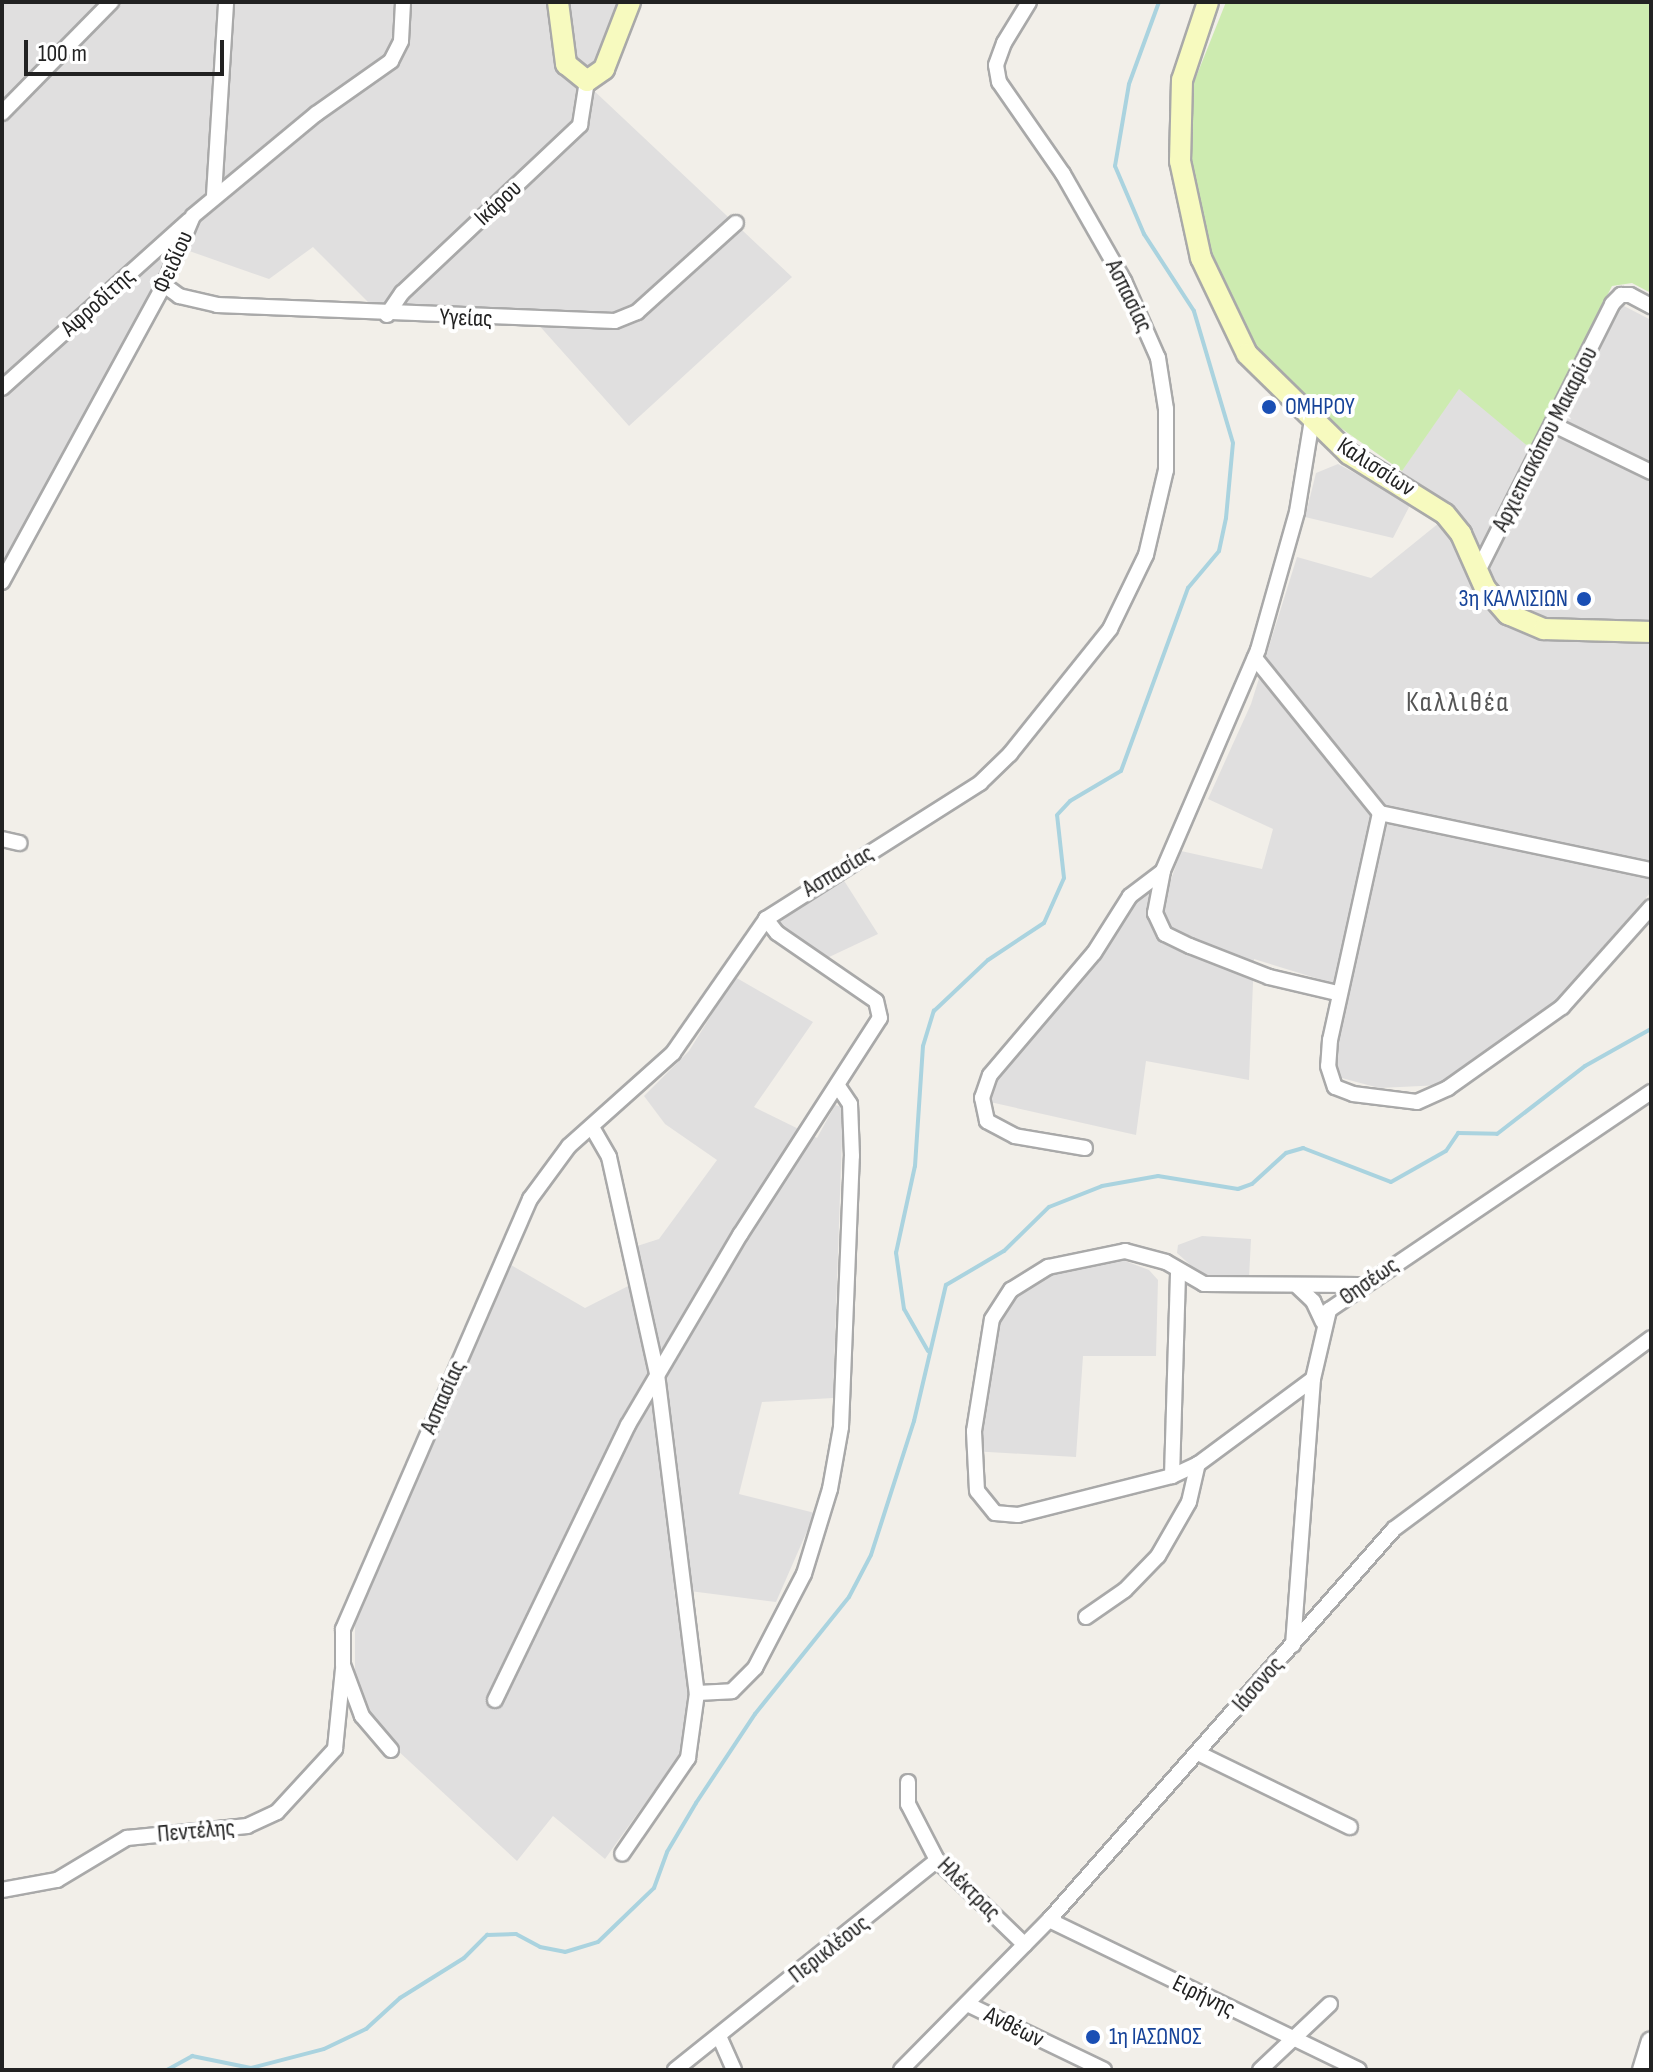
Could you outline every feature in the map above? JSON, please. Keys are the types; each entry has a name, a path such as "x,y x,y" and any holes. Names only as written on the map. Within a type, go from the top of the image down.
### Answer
{"main road":[{"path":"558,2 566,64 587,81 604,69 630,2"},
{"name":"Καλισσίων","path":"1208,2 1190,47 1177,114 1180,161 1194,233 1214,293 1247,354 1359,462 1445,514 1461,534 1477,573 1498,606 1529,625 1651,632"}],"street":[{"path":"2,113 111,2"},
{"path":"214,195 226,2"},
{"name":"Φειδίου","path":"2,582 164,285 193,216 214,195 391,61 401,41 403,2"},
{"name":"Ασπασίας","path":"391,1750 362,1716 343,1665 343,1629 356,1591 530,1199 569,1146 593,1129 673,1053 766,919 980,783 1010,754 1110,629 1146,555 1158,514 1167,438 1158,358 1124,281 1063,174 999,82 996,65 1004,43 1029,2"},
{"name":"Ικάρου","path":"387,315 402,293 580,125 587,81"},
{"name":"Αφροδίτης","path":"2,388 193,216"},
{"name":"Υγείας","path":"164,285 179,296 217,305 387,315 615,321 637,312 736,223"},
{"name":"Αρχιεπισκόπου Μακαρίου","path":"1477,573 1612,304 1621,295 1630,295 1651,306"},
{"path":"1312,420 1297,512 1255,658 1163,871 1155,913 1165,934 1269,977 1337,993"},
{"path":"1552,424 1651,472"},
{"path":"1255,658 1380,813 1651,870"},
{"path":"1380,813 1337,993 1328,1066 1335,1087 1417,1102 1448,1088 1562,1007 1651,907"},
{"path":"2,839 20,843"},
{"path":"1085,1148 1015,1136 987,1121 982,1098 990,1075 1094,953 1130,896 1163,871"},
{"path":"495,1700 657,1374 880,1018 876,1001 777,933 766,919"},
{"path":"697,1693 732,1691 755,1668 804,1574 827,1501 841,1427 852,1156 850,1104 838,1086"},
{"name":"Θησέως","path":"1293,1645 1313,1379 1323,1322 1329,1310 1360,1285 1651,1092"},
{"path":"593,1129 609,1157 657,1374 697,1693 688,1758 622,1854"},
{"path":"1313,1379 1198,1464 1172,1476 1003,1516 980,1500 973,1442 992,1319 1011,1290 1071,1259 1125,1251 1166,1262 1204,1284 1360,1285"},
{"path":"1172,1476 1178,1271"},
{"path":"1298,1287 1313,1301 1323,1322"},
{"name":"Ιάσονος","path":"901,2070 1049,1920 1394,1529 1651,1338"},
{"path":"1086,1617 1125,1590 1158,1556 1189,1502 1198,1464"},
{"name":"Πεντέλης","path":"2,1890 57,1880 127,1838 247,1826 277,1812 335,1749 343,1665"},
{"path":"1198,1753 1350,1827"},
{"name":"Ηλέκτρας","path":"908,1782 908,1804 937,1860 1025,1945"},
{"name":"Περικλέους","path":"675,2070 937,1860"},
{"name":"Ειρήνης","path":"1049,1920 1359,2070"},
{"name":"Ανθέων","path":"967,2004 1104,2070"},
{"path":"1260,2070 1330,2004"},
{"path":"719,2036 734,2070"},
{"path":"1642,2070 1651,2041"}],"shaded area":[{"path":"2,2 621,2 590,87 792,277 629,426 528,313 372,306 313,247 269,279 175,246 73,442 2,562"},
{"path":"1622,305 1651,320 1651,892 1557,1000 1442,1085 1379,1088 1338,1077 1335,1050 1348,988 1254,959 1249,1080 1146,1061 1136,1135 990,1102 990,1081 1104,954 1132,904 1152,891 1166,894 1181,851 1262,869 1273,829 1208,799 1251,704 1297,557 1371,578 1455,510 1419,488 1393,538 1305,517 1316,473 1338,464 1388,491 1459,388 1546,461"},
{"path":"843,879 878,934 827,958 777,922"},
{"path":"735,977 813,1022 754,1107 817,1138 835,1105 843,1107 833,1398 762,1402 739,1494 815,1513 776,1602 674,1589 690,1704 683,1750 605,1859 553,1816 517,1861 396,1749 371,1714 355,1674 355,1624 511,1265 585,1308 640,1280 634,1247 659,1239 717,1160 665,1124 644,1096 689,1051"},
{"path":"1202,1236 1251,1239 1249,1278 1205,1278 1177,1253 1178,1245"},
{"path":"1104,1253 1149,1270 1158,1280 1156,1356 1083,1356 1076,1457 971,1451 988,1336 1027,1280"}],"green space":[{"path":"1226,2 1651,2 1651,293 1632,283 1612,286 1530,448 1459,389 1402,471 1318,412 1248,338 1221,286 1201,221 1187,136 1194,82"}],"waterway":[{"path":"928,1351 904,1309 896,1253 915,1166 923,1046 934,1011 988,960 1044,923 1064,878 1057,815 1070,801 1121,771 1188,588 1219,551 1226,518 1233,443 1194,311 1144,234 1115,166 1129,84 1159,2"},
{"path":"167,2070 192,2056 251,2068 324,2049 366,2029 400,1998 464,1958 487,1935 516,1934 540,1947 565,1952 598,1942 654,1888 667,1852 696,1803 755,1714 849,1597 871,1555 914,1421 946,1285 1004,1251 1049,1207 1102,1186 1158,1176 1238,1189 1252,1184 1286,1153 1303,1148 1391,1182 1446,1151 1458,1133 1497,1134 1585,1066 1651,1029"}],"place":[{"name":"ΟΜΗΡΟΥ","path":"1269,407"},
{"name":"3η ΚΑΛΛΙΣΙΩΝ","path":"1584,599"},
{"name":"1η ΙΑΣΩΝΟΣ","path":"1093,2037"}],"district":[{"name":"Καλλιθέα","path":"1458,703"}]}
